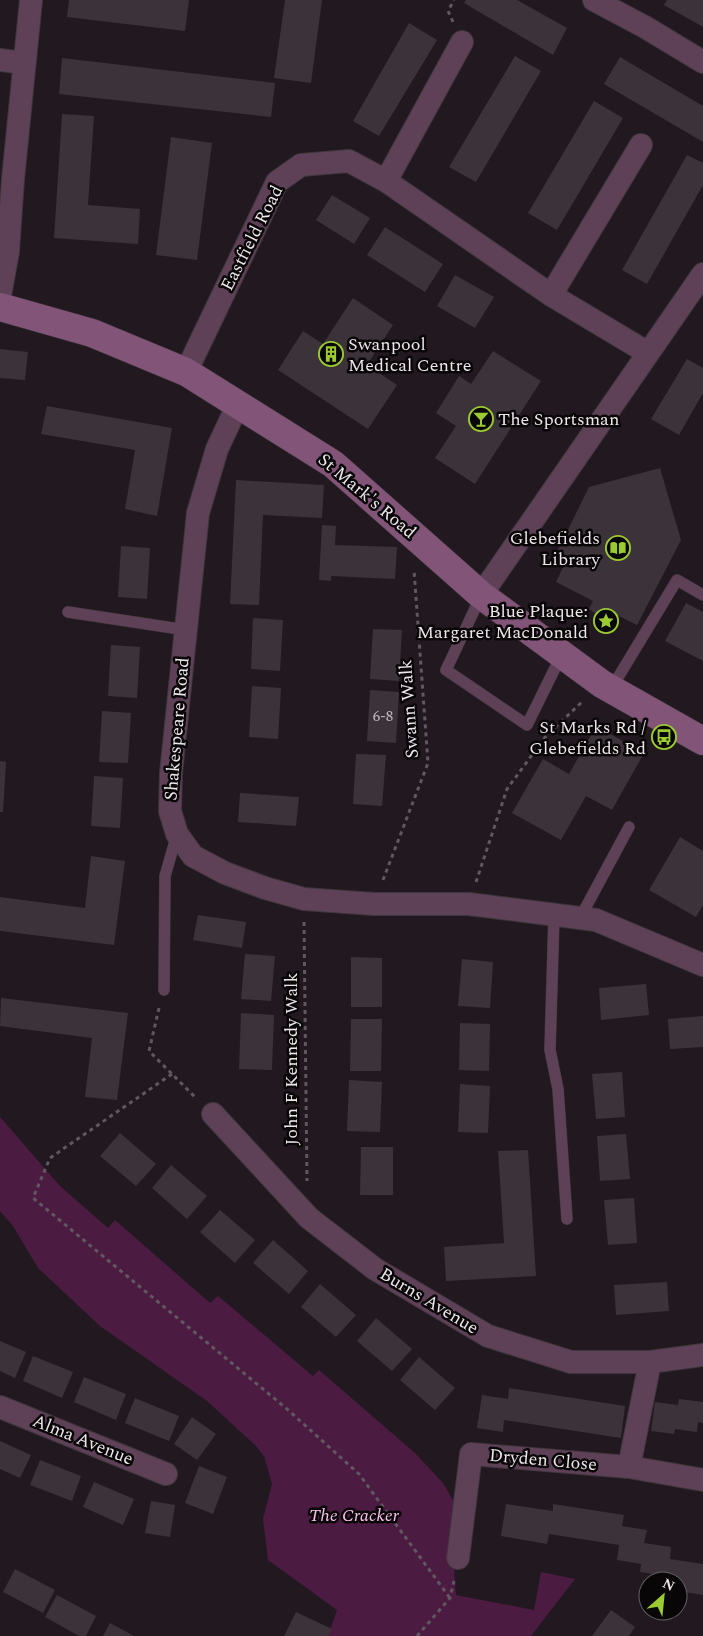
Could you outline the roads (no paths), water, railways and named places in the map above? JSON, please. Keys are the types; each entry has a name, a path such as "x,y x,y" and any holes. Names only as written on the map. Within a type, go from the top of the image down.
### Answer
{"street":[{"path":"0,296 8,251 6,178 24,63 31,0"},
{"path":"594,0 645,27 703,62"},
{"path":"386,181 462,42"},
{"path":"0,60 24,63"},
{"path":"552,294 642,145"},
{"name":"Eastfield Road","path":"186,372 277,182 301,165 349,161 386,181 552,294 648,353"},
{"path":"481,595 648,353 702,279"},
{"name":"St Mark's Road","path":"0,307 92,332 186,372 238,404 332,464 481,595 562,654 607,686 703,741"},
{"name":"Shakespeare Road","path":"238,404 217,449 198,513 171,773 170,811 178,834 193,856 225,873 264,888 304,899 374,904 469,904 596,920 703,965"},
{"name":"Burns Avenue","path":"213,1114 309,1218 375,1270 488,1336 571,1362 650,1362 703,1355"},
{"path":"629,1467 650,1362"},
{"name":"Alma Avenue","path":"0,1407 166,1474"},
{"name":"Dryden Close","path":"458,1558 471,1454 629,1467 703,1480"}],"lane":[{"path":"607,686 677,580 703,595"},
{"path":"481,595 446,670 528,725 562,654"},
{"path":"68,612 186,630"},
{"path":"580,918 629,827"},
{"path":"164,990 164,876 178,834"},
{"path":"554,915 550,1050 558,1089 568,1219"}],"place":[{"name":"Swanpool Medical Centre","path":"331,354"},
{"name":"The Sportsman","path":"481,419"},
{"name":"Glebefields Library","path":"618,548"},
{"name":"Blue Plaque: Margaret MacDonald","path":"606,621"},
{"name":"St Marks Rd / Glebefields Rd","path":"664,737"}],"park label":[{"name":"The Cracker","path":"354,1515"}]}
